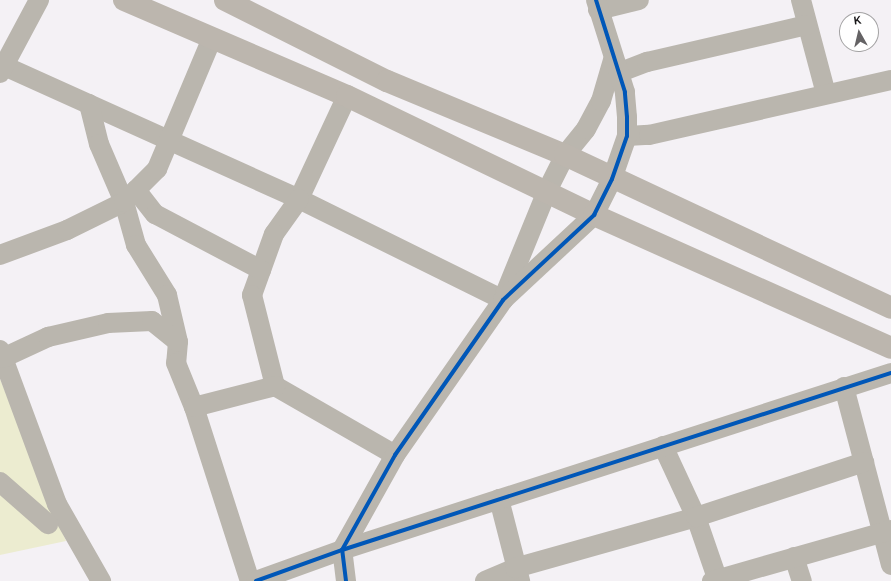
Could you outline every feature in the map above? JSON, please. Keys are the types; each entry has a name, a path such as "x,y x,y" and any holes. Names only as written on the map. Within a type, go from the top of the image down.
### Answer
{"main road":[{"path":"124,0 346,96 547,191 594,215 891,348"},
{"path":"225,0 387,80 565,155 612,179 891,308"}],"street":[{"path":"39,0 1,68 89,104 168,139 299,200 503,300"},
{"path":"346,581 342,550 395,455 503,300 594,215 612,179 627,136 625,92 597,5 639,0"},
{"path":"801,0 826,94"},
{"path":"616,66 647,62 808,25"},
{"path":"0,255 67,230 130,196 157,169 168,139 212,38"},
{"path":"503,300 547,191 565,155 586,129 616,66"},
{"path":"627,136 649,135 891,80"},
{"path":"275,386 252,295 274,234 299,200 346,96"},
{"path":"89,104 99,144 130,196 155,214 261,270"},
{"path":"130,196 136,245 167,295 178,342 176,363 194,407 250,581"},
{"path":"101,581 57,504 1,354 48,337 108,323 152,321 178,342"},
{"path":"256,581 342,550 891,373"},
{"path":"194,407 275,386 395,455"},
{"path":"844,387 864,462 887,531 891,564"},
{"path":"663,446 696,518 716,580 887,531"},
{"path":"485,581 517,575 696,518 864,462"},
{"path":"0,482 48,524"},
{"path":"499,500 517,575"},
{"path":"794,557 802,581"}],"green space":[{"path":"0,379 66,541 0,555"}],"cycle path":[{"path":"346,581 342,550 395,455 503,300 594,215 612,179 627,136 625,92 596,0"},
{"path":"256,581 342,550 891,373"}]}
